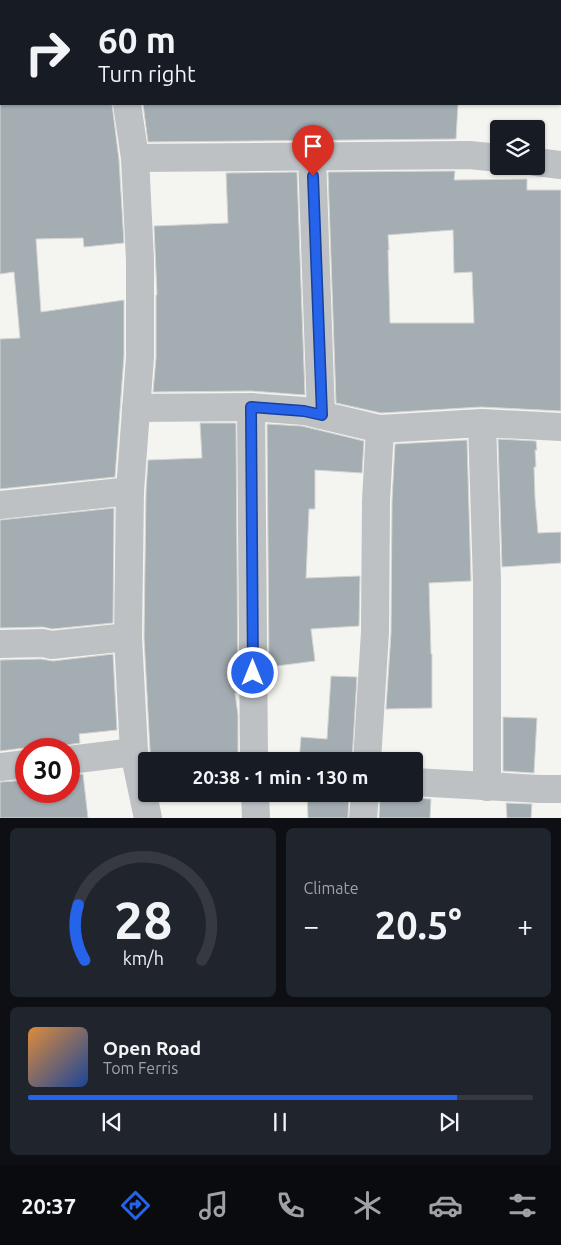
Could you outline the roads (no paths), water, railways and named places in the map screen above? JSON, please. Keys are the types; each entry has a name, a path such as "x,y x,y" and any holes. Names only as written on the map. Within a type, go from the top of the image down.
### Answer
{"street":[{"path":"127,105 134,158 140,260 140,357 130,490 128,637 134,752 148,818"},
{"path":"134,158 469,155 490,157"},
{"path":"312,156 322,415"},
{"path":"545,163 561,165"},
{"path":"136,408 251,407 304,411 380,429 482,423 561,427"},
{"path":"251,407 254,752"},
{"path":"482,423 487,581 486,787"},
{"path":"368,752 375,632 376,501 380,429"},
{"path":"0,505 130,490"},
{"path":"0,644 51,645 128,637"},
{"path":"80,759 134,752"},
{"path":"0,767 15,765"},
{"path":"423,783 561,789"},
{"path":"255,802 256,818"},
{"path":"363,818 364,802"}]}
